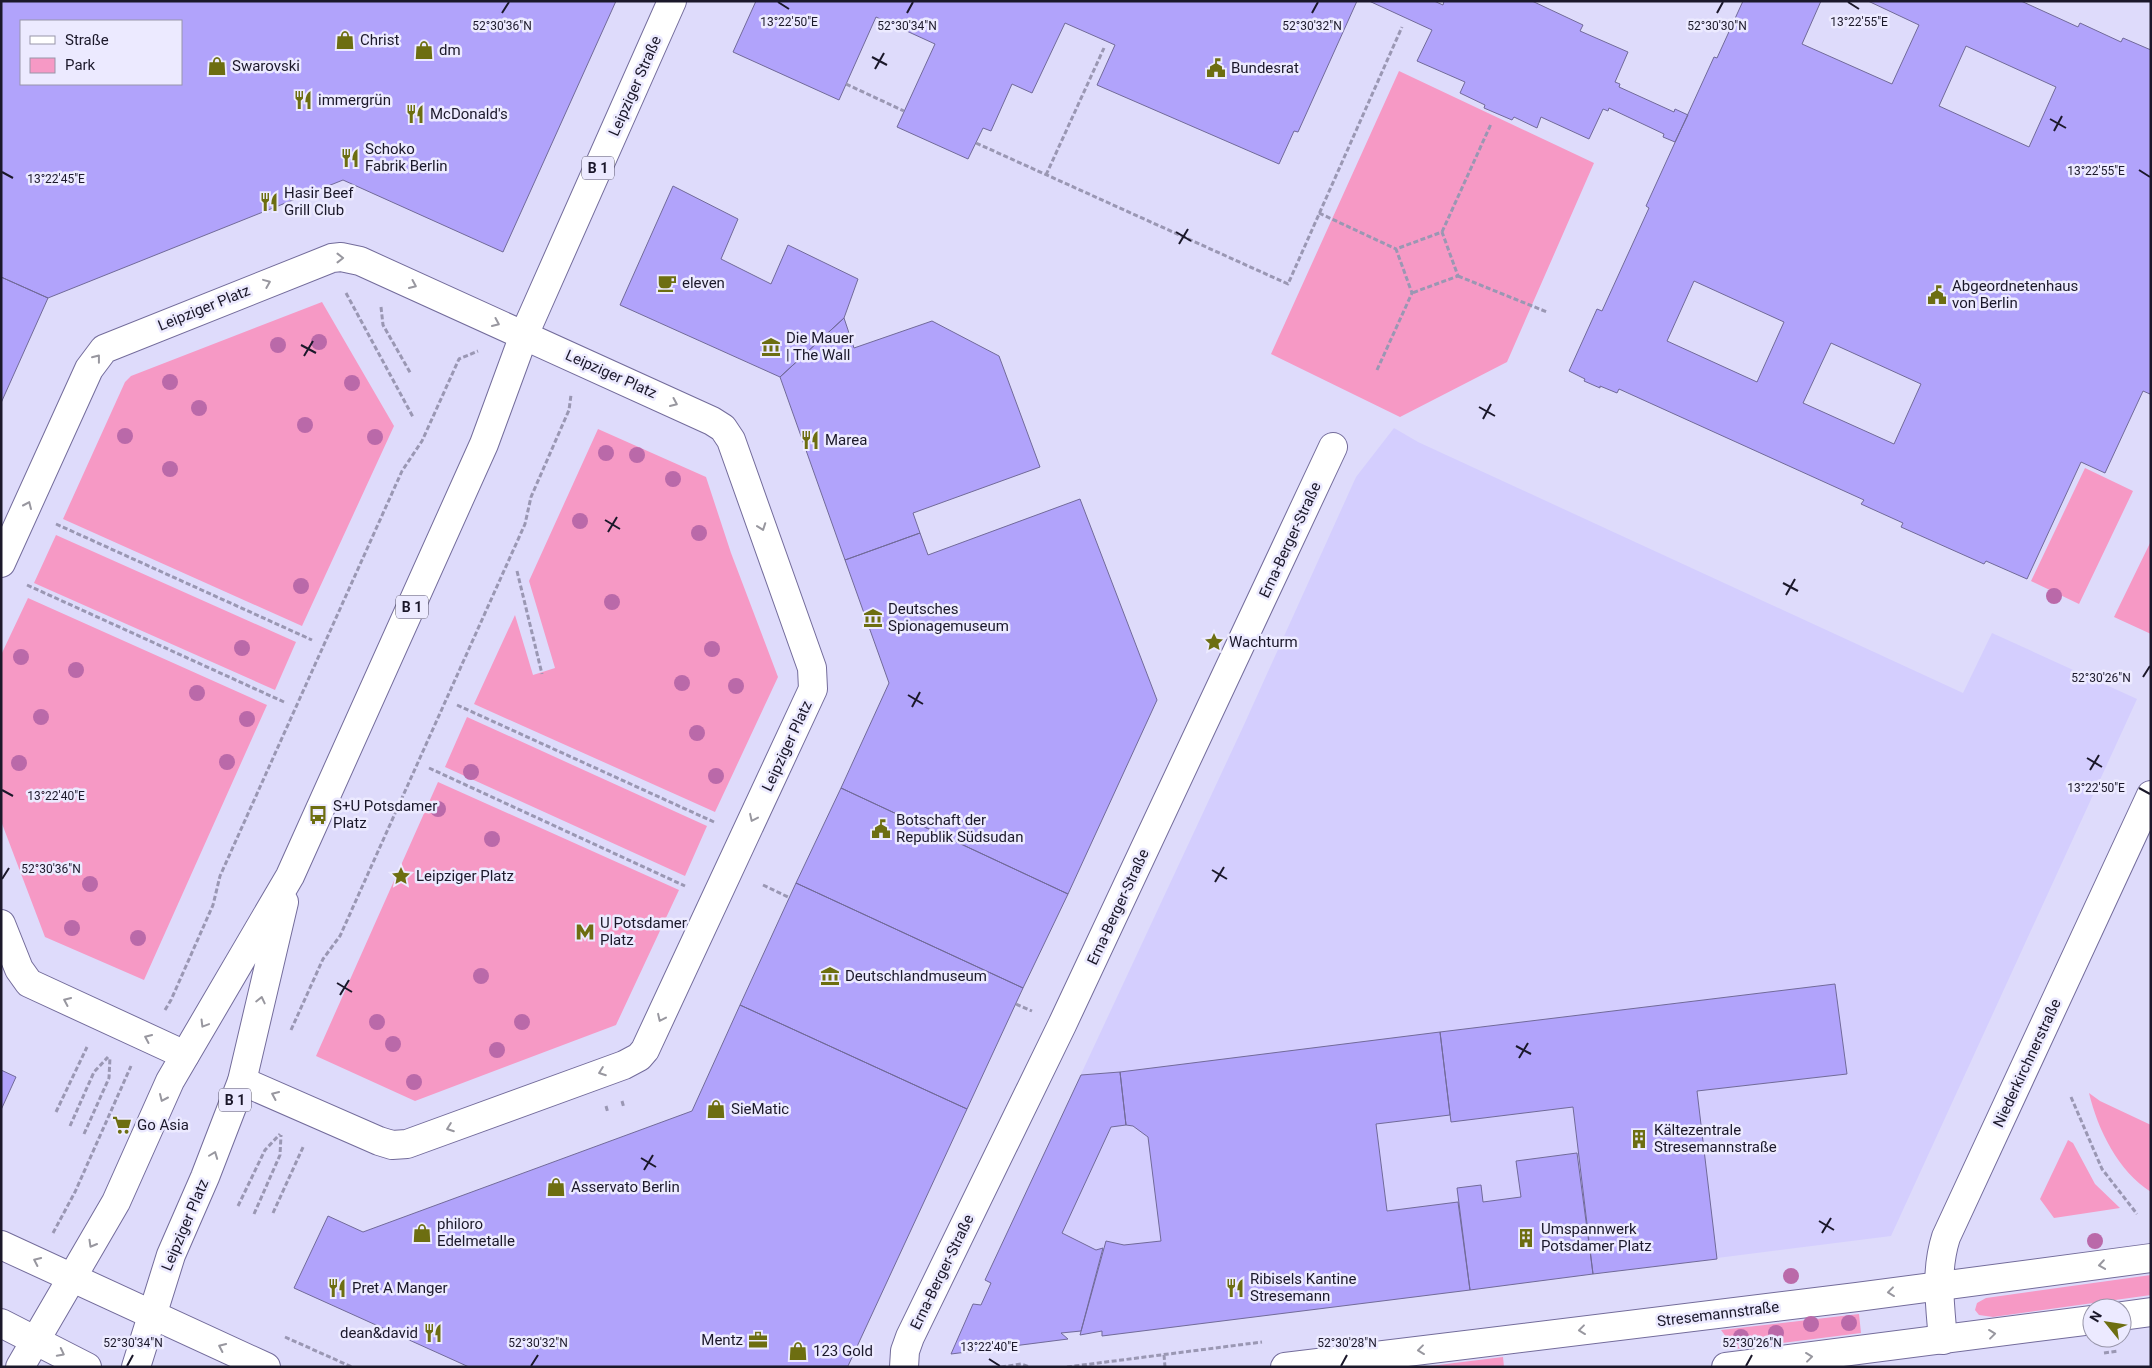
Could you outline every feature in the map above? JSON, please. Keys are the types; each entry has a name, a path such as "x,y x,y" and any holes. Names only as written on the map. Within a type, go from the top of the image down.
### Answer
{"street":[{"name":"Leipziger Straße","path":"524,335 672,1"},
{"name":"Leipziger Platz","path":"10,572 89,369 98,356 111,345 313,265 341,257 360,261 712,420 723,428 731,440 812,668 813,682 810,696 650,1042 639,1057 407,1144 398,1145 379,1141 242,1081"},
{"name":"Leipziger Platz","path":"72,1278 116,1202 170,1081 290,876 484,444 524,335"},
{"name":"Erna-Berger-Straße","path":"904,1367 905,1351 910,1337 1062,1025 1334,447"},
{"name":"Niederkirchnerstraße","path":"1943,1340 1939,1286 1940,1258 1946,1237 2151,795"},
{"name":"Leipziger Platz","path":"152,1315 175,1245 205,1177 242,1081 290,876"},
{"path":"1,924 18,969 29,983 185,1055"},
{"path":"1,1245 266,1367"},
{"name":"Stresemannstraße","path":"1286,1367 1356,1362 2151,1258"},
{"name":"B 1","path":"20,1367 72,1278"},
{"path":"2132,1315 2151,1312"},
{"name":"B 1","path":"136,1367 152,1315"},
{"path":"1726,1367 2082,1321"},
{"path":"1,1323 87,1367"}],"path":[{"path":"976,143 1288,284 1402,27"},
{"path":"1046,175 1104,48"},
{"path":"846,84 904,111"},
{"path":"1458,276 1442,232 1491,124"},
{"path":"1319,214 1396,249 1442,232"},
{"path":"1377,370 1412,293 1396,249"},
{"path":"1412,293 1458,276 1547,312"},
{"path":"345,292 413,417"},
{"path":"381,302 384,325 411,374"},
{"path":"171,1000 213,906 220,876 402,472 422,441 459,359"},
{"path":"290,1032 323,959 340,936 525,524 531,497 570,410"},
{"path":"48,520 312,640"},
{"path":"517,571 542,674"},
{"path":"10,572 284,702"},
{"path":"457,705 717,824"},
{"path":"429,768 688,887"},
{"path":"763,885 790,898"},
{"path":"56,1112 89,1043"},
{"path":"70,1126 94,1072 110,1056 109,1078 84,1134"},
{"path":"36,1261 74,1192 132,1063"},
{"path":"2071,1097 2102,1169 2138,1214"},
{"path":"238,1206 265,1150 281,1133 280,1155 254,1214"},
{"path":"273,1213 307,1140"},
{"path":"280,1334 352,1367"},
{"path":"1067,1367 1260,1342"},
{"path":"1164,1355 1165,1367"},
{"path":"1001,1367 1021,1364 1030,1367"}],"shaded area":[{"path":"1394,428 1418,442 1963,693 1992,633 2137,699 1891,1236 1102,1336 1101,1331 1062,1333 1068,1339 951,1354 973,1304 981,1305 991,1284 985,1280 1243,727 1356,477"}],"green space":[{"path":"1399,71 1594,163 1507,362 1400,417 1271,354"},
{"path":"322,302 394,426 302,626 63,519 125,382 131,376"},
{"path":"598,429 706,477 731,553 778,677 715,812 474,704 515,615 533,675 555,668 529,581"},
{"path":"2085,468 2133,491 2079,604 2031,581"},
{"path":"56,535 296,642 275,690 34,583"},
{"path":"2151,541 2151,634 2114,617"},
{"path":"28,598 267,705 144,980 45,937 1,821 1,655"},
{"path":"467,717 707,826 685,876 445,767"},
{"path":"438,782 679,890 616,1025 415,1101 316,1056"},
{"path":"2089,1093 2100,1101 2151,1125 2151,1192 2139,1183 2119,1161 2104,1135"},
{"path":"2068,1140 2073,1143 2095,1184 2120,1208 2054,1218 2040,1199"},
{"path":"2151,1275 2151,1295 2129,1298 2082,1298 2082,1305 1993,1317 1979,1315 1975,1310 1977,1303 1986,1298"},
{"path":"1859,1314 1861,1333 1735,1349 1721,1330"},
{"path":"1503,1357 1504,1367 1422,1367"}],"building":[{"path":"1,1 616,1 503,252 343,180 48,298 1,277"},
{"name":"Bundesrat","path":"756,1 1357,1 1298,132 1294,131 1279,164 1097,85 1115,45 1065,23 1032,93 1012,84 991,131 983,128 968,159 897,127 935,44 876,17 839,100 733,52"},
{"path":"1369,1 1434,1 1443,5 1444,1 1532,1 1583,25 1580,31 1628,52 1615,82 1620,84 1619,87 1674,112 1675,109 1688,115 1675,142 1663,137 1664,134 1609,108 1608,111 1603,109 1589,139 1541,117 1537,128 1514,117 1512,120 1484,108 1485,105 1460,93 1465,82 1417,61 1432,30"},
{"name":"Abgeordnetenhaus von Berlin","path":"1743,1 1821,1 1802,44 1892,84 1919,25 1868,1 2021,1 2078,27 2080,23 2121,42 2123,38 2151,50 2151,391 2150,394 2143,391 2105,473 2081,462 2027,579 1986,561 1984,564 1901,527 1903,523 1861,504 1864,500 1619,389 1617,393 1600,386 1600,388 1584,381 1585,379 1569,371 1597,309 1602,311 1649,208 1646,206 1714,57 1717,58","holes":["1966,46 2056,87 2029,147 1939,106","1694,281 1784,322 1757,382 1667,341","1831,343 1921,384 1894,444 1803,403"]},
{"path":"673,186 738,219 721,259 771,284 788,245 858,279 844,318 780,377 620,305"},
{"path":"1,277 48,298 1,403"},
{"path":"844,318 854,348 932,321 999,356 1040,467 913,513 920,533 845,560 780,377"},
{"path":"1080,499 1157,700 1068,894 841,788 889,683 845,560 920,533 928,555"},
{"path":"841,788 1068,894 1023,988 796,883"},
{"path":"796,883 1023,988 967,1109 740,1005"},
{"name":"Kältezentrale Stresemannstraße","path":"1835,984 1847,1074 1697,1091 1717,1259 1593,1274 1573,1107 1451,1122 1440,1032"},
{"path":"740,1005 967,1109 848,1366 469,1367 294,1288 328,1216 363,1232 692,1111"},
{"path":"1440,1032 1450,1115 1376,1124 1387,1211 1458,1202 1470,1290 1102,1336 1102,1331 1080,1335 1106,1241 1124,1245 1161,1241 1148,1137 1133,1126 1126,1125 1120,1072"},
{"path":"1,1070 16,1077 1,1110"},
{"path":"1120,1072 1126,1125 1111,1127 1062,1233 1096,1250 1103,1248 1081,1331 1061,1333 1068,1339 951,1354 973,1304 981,1305 991,1283 985,1280 1081,1075"},
{"name":"Umspannwerk Potsdamer Platz","path":"1577,1153 1593,1274 1470,1290 1457,1188 1481,1185 1483,1202 1521,1197 1516,1161"}],"place":[{"name":"Christ","path":"345,40"},
{"name":"dm","path":"424,50"},
{"name":"Swarovski","path":"217,66"},
{"name":"Bundesrat","path":"1216,68"},
{"name":"immergrün","path":"303,100"},
{"name":"McDonald's","path":"415,114"},
{"name":"Schoko Fabrik Berlin","path":"350,158"},
{"name":"Hasir Beef Grill Club","path":"269,202"},
{"name":"eleven","path":"667,283"},
{"name":"Abgeordnetenhaus von Berlin","path":"1937,295"},
{"name":"Die Mauer | The Wall","path":"771,347"},
{"name":"Marea","path":"810,440"},
{"name":"Deutsches Spionagemuseum","path":"873,618"},
{"name":"Wachturm","path":"1214,642"},
{"name":"S+U Potsdamer Platz","path":"318,815"},
{"name":"Botschaft der Republik Südsudan","path":"881,829"},
{"name":"Leipziger Platz","path":"401,876"},
{"name":"U Potsdamer Platz","path":"585,932"},
{"name":"Deutschlandmuseum","path":"830,976"},
{"name":"SieMatic","path":"716,1109"},
{"name":"Go Asia","path":"122,1125"},
{"name":"Kältezentrale Stresemannstraße","path":"1639,1139"},
{"name":"Asservato Berlin","path":"556,1187"},
{"name":"philoro Edelmetalle","path":"422,1233"},
{"name":"Umspannwerk Potsdamer Platz","path":"1526,1238"},
{"name":"Pret A Manger","path":"337,1288"},
{"name":"Ribisels Kantine Stresemann","path":"1235,1288"},
{"name":"dean&david","path":"433,1333"},
{"name":"Mentz","path":"758,1340"},
{"name":"123 Gold","path":"798,1351"}]}
